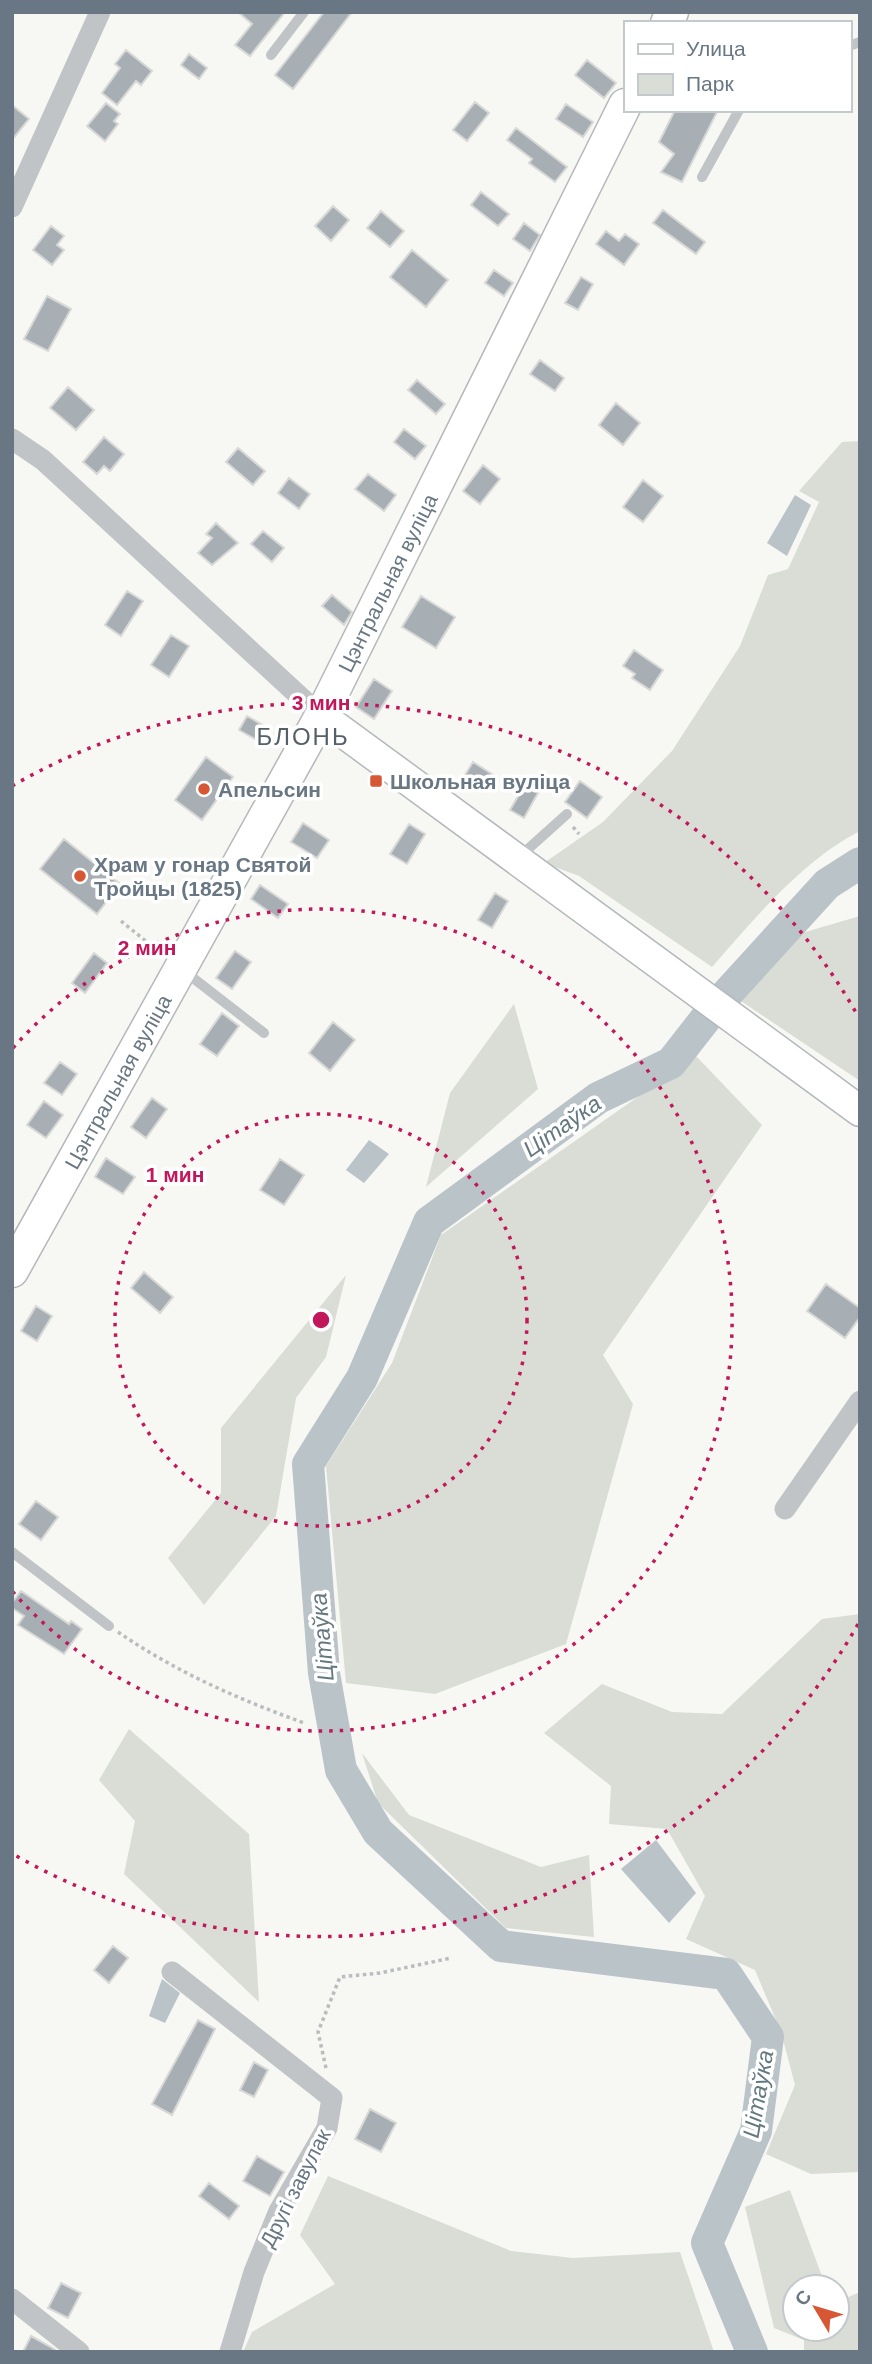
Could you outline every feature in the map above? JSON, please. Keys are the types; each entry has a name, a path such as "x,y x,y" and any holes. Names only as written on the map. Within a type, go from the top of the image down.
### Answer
{"main road":[{"name":"Цэнтральная вуліца","path":"12,1271 321,716 624,108"},
{"path":"321,716 860,1111"}],"street":[{"path":"12,207 100,12"},
{"path":"12,439 43,460 321,716"},
{"path":"785,1509 860,1401"},
{"path":"172,1972 332,2098"},
{"name":"Другі завулак","path":"230,2352 254,2272 279,2211 327,2128 332,2098"},
{"path":"12,2299 79,2352"}],"lane":[{"path":"271,55 304,12"},
{"path":"702,177 737,112"},
{"path":"522,861 567,814"},
{"path":"181,969 264,1033"},
{"path":"12,1552 109,1626"}],"path":[{"path":"121,921 181,969"},
{"path":"109,1626 161,1661 239,1699 304,1723"},
{"path":"332,2098 318,2032 340,1977 380,1973 451,1958"}],"green space":[{"path":"860,441 860,831 819,857 799,874 712,967 579,876 544,863 603,822 672,751 740,646 768,575 788,569 819,502 799,491 842,442"},
{"path":"860,916 860,1081 738,999 795,935"},
{"path":"514,1004 538,1089 426,1187 450,1093"},
{"path":"696,1056 762,1125 603,1355 633,1404 566,1644 435,1694 346,1683 326,1466 392,1363 441,1235"},
{"path":"346,1275 326,1357 296,1398 276,1516 204,1605 168,1558 221,1493 221,1428"},
{"path":"860,1614 860,2172 811,2174 766,2154 795,2085 781,2032 755,1970 686,1939 705,1896 667,1829 609,1824 611,1786 544,1733 602,1684 672,1712 722,1714 822,1619"},
{"path":"129,1729 249,1834 259,2002 124,1874 135,1821 99,1780"},
{"path":"362,1753 409,1815 541,1867 589,1855 594,1937 506,1928 378,1803"},
{"path":"328,2176 511,2251 573,2258 680,2252 714,2352 243,2352 252,2332 335,2284 300,2235"},
{"path":"790,2190 821,2273 781,2273 781,2331 774,2328 745,2207"},
{"path":"860,2292 860,2352 804,2352 804,2343 851,2343 851,2296"}],"shaded area":[{"path":"795,495 811,505 787,556 767,543"},
{"path":"369,1140 389,1154 364,1183 346,1170"},
{"path":"656,1840 696,1893 669,1923 621,1869"},
{"path":"162,1979 180,1993 165,2023 149,2016"}],"building":[{"path":"238,12 285,12 250,56 235,45 252,24"},
{"path":"324,12 352,12 293,89 275,75"},
{"path":"126,50 152,71 141,85 136,81 117,105 102,93 120,68 115,64"},
{"path":"189,54 207,68 199,79 181,65"},
{"path":"587,60 616,83 604,98 575,75"},
{"path":"475,102 489,113 467,141 453,130"},
{"path":"106,103 120,114 114,121 118,124 105,141 87,126"},
{"path":"566,104 593,122 583,137 556,119"},
{"path":"12,105 29,119 12,140"},
{"path":"674,112 717,112 682,182 661,172 674,154 659,142"},
{"path":"516,128 567,167 555,182 529,163 532,159 507,140"},
{"path":"481,192 509,214 498,226 471,205"},
{"path":"333,206 349,220 331,241 315,226"},
{"path":"663,210 705,242 696,254 653,223"},
{"path":"381,211 404,231 390,247 367,228"},
{"path":"524,223 540,235 530,251 513,239"},
{"path":"51,226 64,236 57,245 64,250 52,265 33,250"},
{"path":"606,231 619,241 625,234 639,244 624,265 596,244"},
{"path":"412,250 448,280 426,307 390,277"},
{"path":"494,270 513,283 504,296 485,283"},
{"path":"581,277 593,284 578,310 565,303"},
{"path":"47,296 71,309 48,351 24,339"},
{"path":"540,360 564,378 555,391 530,374"},
{"path":"417,380 445,404 436,414 408,390"},
{"path":"68,387 94,410 76,430 50,408"},
{"path":"616,403 640,423 623,445 599,425"},
{"path":"404,429 426,446 415,459 394,442"},
{"path":"104,437 124,454 110,471 104,466 97,474 83,462"},
{"path":"238,448 265,471 253,485 226,462"},
{"path":"483,465 500,479 480,504 463,491"},
{"path":"368,474 396,495 384,511 355,489"},
{"path":"289,478 310,494 299,509 278,493"},
{"path":"643,480 663,496 643,522 623,507"},
{"path":"216,523 238,543 212,565 198,553 212,538 206,534"},
{"path":"263,531 284,548 272,562 251,544"},
{"path":"127,591 143,601 121,636 105,625"},
{"path":"332,595 352,612 344,625 322,606"},
{"path":"421,596 455,617 436,648 402,627"},
{"path":"171,635 189,646 169,677 151,665"},
{"path":"634,650 663,670 650,690 632,678 635,674 623,666"},
{"path":"374,679 392,691 374,719 356,707"},
{"path":"247,716 268,728 260,742 239,730"},
{"name":"Апельсин","path":"206,757 233,777 202,820 175,800"},
{"path":"473,762 495,776 486,789 465,775"},
{"path":"530,776 543,784 524,818 510,810"},
{"path":"580,781 602,797 587,818 565,802"},
{"path":"303,823 329,840 317,858 291,842"},
{"path":"409,824 425,834 407,864 390,854"},
{"name":"Храм у гонар Святой Тройцы (1825)","path":"64,839 120,884 97,914 40,869"},
{"path":"260,885 288,904 278,918 251,899"},
{"path":"495,893 508,901 492,928 478,920"},
{"path":"235,951 251,962 232,989 216,978"},
{"path":"94,953 107,963 85,993 72,983"},
{"path":"222,1013 239,1026 217,1056 200,1044"},
{"path":"333,1022 355,1040 330,1071 309,1053"},
{"path":"60,1062 77,1074 62,1095 44,1083"},
{"path":"152,1098 167,1109 146,1138 131,1127"},
{"path":"44,1101 63,1115 46,1138 27,1125"},
{"path":"106,1158 135,1177 123,1194 95,1177"},
{"path":"280,1159 304,1175 284,1205 260,1190"},
{"path":"144,1272 173,1297 160,1313 131,1288"},
{"path":"826,1284 860,1308 860,1317 845,1338 807,1311"},
{"path":"36,1306 52,1316 37,1341 21,1331"},
{"path":"36,1501 58,1517 41,1540 19,1524"},
{"path":"21,1591 69,1624 71,1621 82,1629 64,1654 18,1625 24,1616 12,1608 12,1603"},
{"path":"113,1946 128,1958 109,1983 94,1970"},
{"path":"198,2020 215,2029 172,2115 152,2104"},
{"path":"254,2062 268,2070 254,2097 240,2090"},
{"path":"370,2109 396,2123 381,2152 355,2139"},
{"path":"257,2156 284,2172 270,2196 243,2181"},
{"path":"209,2183 239,2206 229,2219 199,2196"},
{"path":"61,2283 81,2293 68,2318 48,2308"},
{"path":"31,2336 51,2347 58,2352 23,2352"}],"waterway":[{"name":"Цітаўка","path":"752,2352 707,2243 756,2131 768,2037 726,1974 501,1946 378,1832 341,1770 324,1673 308,1464 362,1378 429,1222 598,1098 671,1063 714,1008 827,884 860,863"}],"place":[{"name":"Школьная вуліца","path":"376,781"},
{"name":"Апельсин","path":"204,789"},
{"name":"Храм у гонар Святой Тройцы (1825)","path":"80,876"}],"district":[{"name":"БЛОНЬ","path":"303,736"}]}
